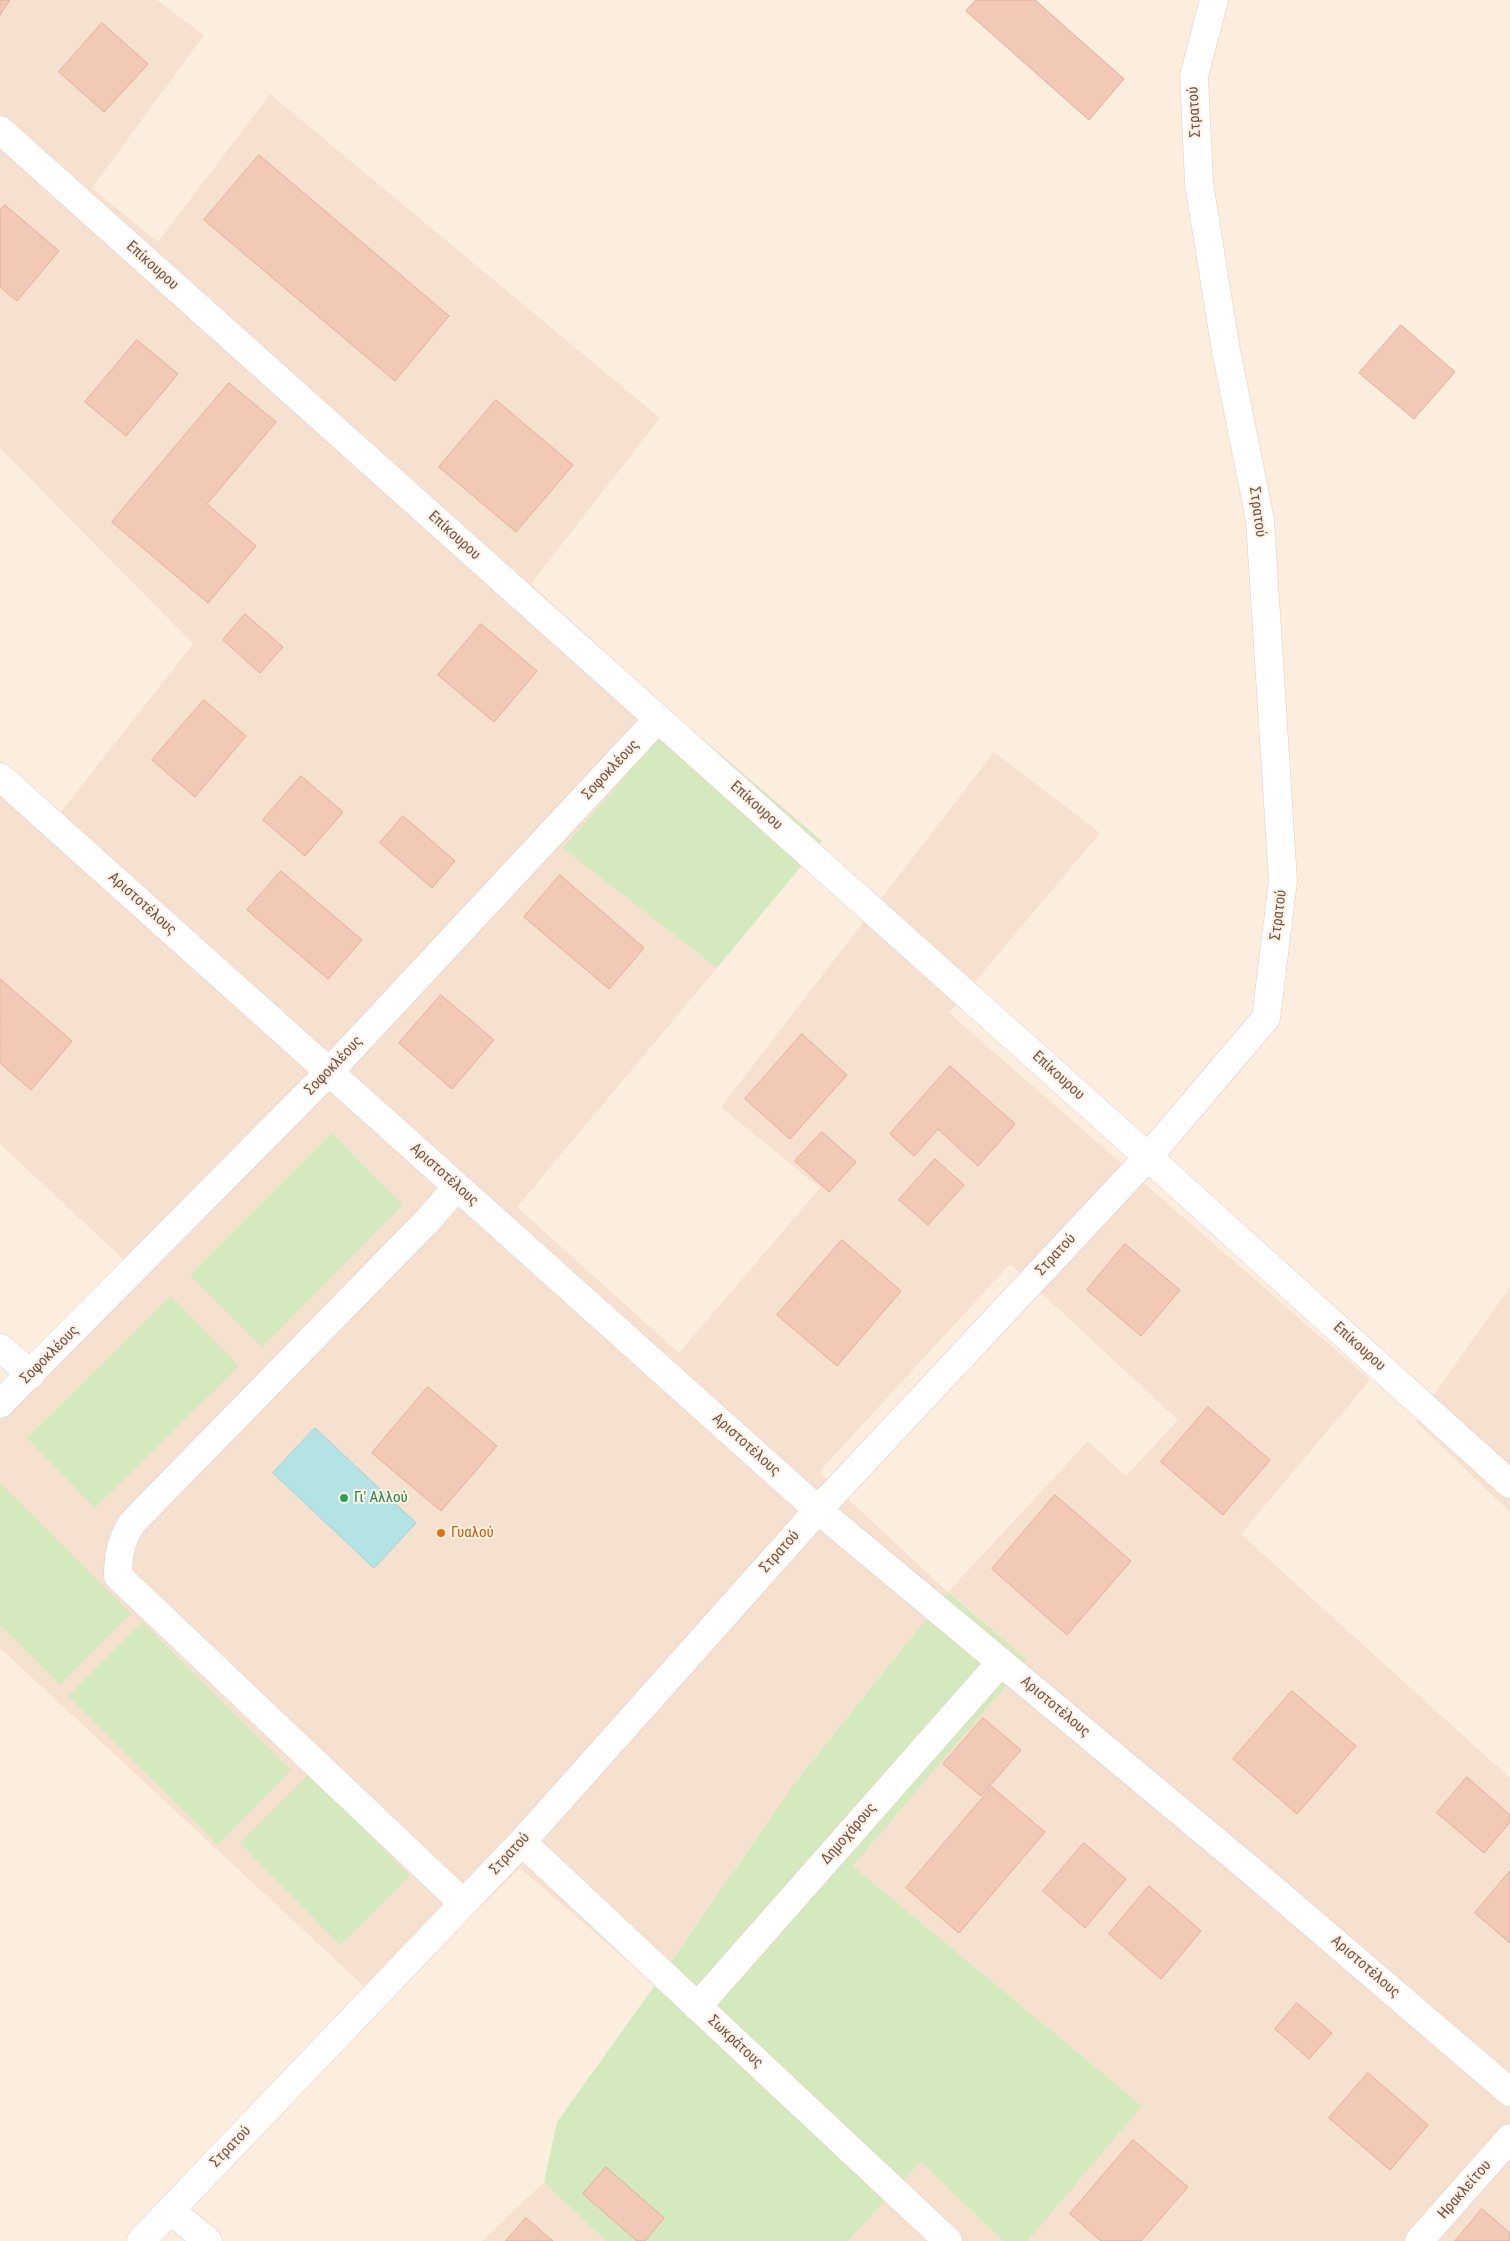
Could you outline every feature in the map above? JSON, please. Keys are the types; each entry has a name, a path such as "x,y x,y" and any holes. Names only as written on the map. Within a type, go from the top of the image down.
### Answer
{"street":[{"name":"Στρατού","path":"141,2241 522,1842 818,1510 1148,1157 1266,1018 1283,882 1260,520 1225,345 1199,183 1194,76 1214,0"},
{"name":"Επίκουρου","path":"0,130 1148,1157 1510,1484"},
{"name":"Σοφοκλέους","path":"0,1404 329,1072 658,719"},
{"name":"Αριστοτέλους","path":"0,777 818,1510 1247,1867 1510,2092"},
{"path":"457,1187 421,1227 132,1523 122,1539 118,1558 118,1576 463,1903"},
{"path":"0,1348 30,1374"},
{"name":"Δημοχάρους","path":"697,2007 1001,1662"},
{"name":"Σωκράτους","path":"522,1842 948,2241"},
{"name":"Ηρακλείτου","path":"1419,2241 1510,2138"},
{"path":"170,2210 208,2241"}],"shaded area":[{"path":"0,0 157,0 204,35 92,188 158,242 270,94 660,418 531,584 677,717 564,848 717,968 517,1207 679,1353 820,1188 721,1107 994,752 1100,833 949,1013 1370,1380 1241,1534 1510,1778 1510,2241 1028,2241 1142,2106 853,1866 1028,1660 949,1592 796,1781 655,1985 520,1868 383,2004 0,1648 0,1387 125,1261 0,1144 0,760 60,813 193,644 0,448","holes":["1010,1264 1178,1420 1126,1476 1088,1441 948,1592 819,1472"]},
{"path":"1510,1287 1510,1512 1415,1421"},
{"path":"921,2162 1003,2241 848,2241"},
{"path":"544,2182 606,2241 482,2241"}],"green space":[{"path":"677,717 822,841 717,968 563,848"},
{"path":"332,1133 403,1205 262,1347 190,1275"},
{"path":"171,1296 239,1366 95,1508 27,1438"},
{"path":"0,1483 131,1614 60,1685 0,1625"},
{"path":"948,1592 1028,1660 853,1866 1142,2106 1028,2241 1003,2241 921,2162 848,2241 606,2241 544,2182 557,2122 655,1985 796,1781"},
{"path":"142,1622 291,1770 218,1845 68,1696"},
{"path":"309,1774 410,1876 340,1945 240,1843"}],"water":[{"name":"Γι' Αλλού","path":"315,1428 416,1523 374,1568 273,1473"}],"building":[{"path":"0,0 10,0 0,15"},
{"path":"976,0 1035,0 1124,79 1089,120 966,11"},
{"path":"102,23 148,64 104,112 59,72"},
{"path":"259,155 449,316 395,381 204,220"},
{"path":"5,205 59,251 17,301 0,287 0,210"},
{"path":"1401,325 1455,372 1414,419 1359,373"},
{"path":"137,340 178,374 126,436 85,402"},
{"path":"229,383 276,422 207,504 256,546 208,603 112,522"},
{"path":"496,400 573,465 516,532 439,467"},
{"path":"245,614 283,647 260,673 223,640"},
{"path":"481,624 537,671 494,722 438,675"},
{"path":"204,700 246,736 195,797 152,760"},
{"path":"301,776 343,812 305,856 263,820"},
{"path":"403,816 455,861 432,888 380,843"},
{"path":"281,871 362,940 328,979 247,910"},
{"path":"560,875 644,948 609,989 524,917"},
{"path":"0,979 72,1041 31,1090 0,1063"},
{"path":"441,995 494,1040 452,1089 399,1043"},
{"path":"802,1034 847,1075 790,1139 745,1099"},
{"path":"950,1066 1015,1124 978,1166 938,1129 914,1156 890,1134"},
{"path":"822,1132 856,1162 829,1192 795,1161"},
{"path":"935,1159 964,1185 928,1225 899,1200"},
{"path":"842,1240 901,1291 837,1366 777,1315"},
{"path":"1125,1244 1180,1290 1141,1336 1087,1290"},
{"path":"428,1387 497,1446 441,1511 372,1453"},
{"path":"1208,1407 1270,1460 1223,1515 1161,1462"},
{"path":"1055,1495 1131,1561 1067,1635 992,1569"},
{"path":"1292,1691 1356,1746 1297,1814 1233,1759"},
{"path":"983,1718 1021,1750 981,1796 943,1764"},
{"path":"1467,1777 1510,1815 1510,1822 1484,1853 1437,1813"},
{"path":"992,1787 1045,1832 959,1933 906,1888"},
{"path":"1084,1843 1126,1879 1085,1928 1043,1891"},
{"path":"1510,1871 1510,1943 1475,1913"},
{"path":"1149,1886 1201,1931 1161,1979 1109,1934"},
{"path":"1297,2003 1332,2033 1309,2059 1275,2029"},
{"path":"1368,2073 1428,2125 1390,2170 1329,2118"},
{"path":"1133,2140 1188,2187 1141,2241 1101,2241 1070,2214"},
{"path":"606,2167 664,2218 645,2241 637,2241 583,2194"},
{"path":"1482,2209 1510,2233 1510,2241 1455,2241"},
{"path":"526,2218 553,2241 506,2241"}],"place":[{"name":"Γι' Αλλού","path":"344,1498"},
{"name":"Γυαλού","path":"441,1533"}]}
